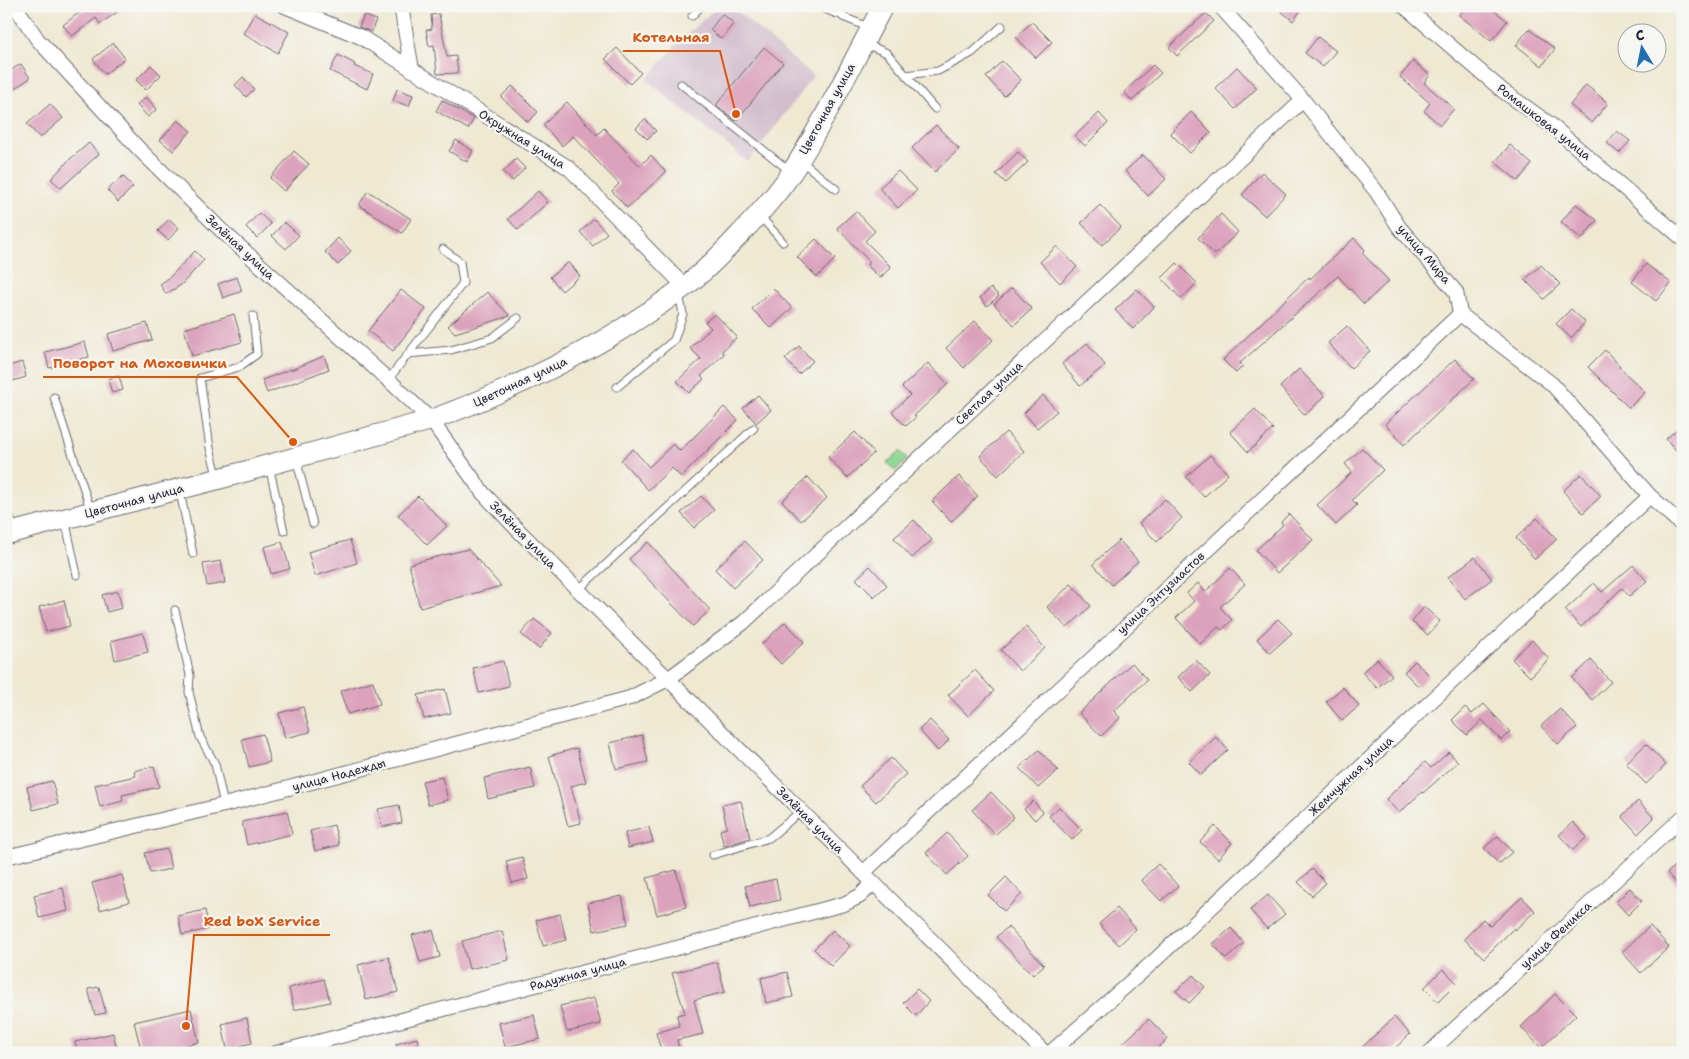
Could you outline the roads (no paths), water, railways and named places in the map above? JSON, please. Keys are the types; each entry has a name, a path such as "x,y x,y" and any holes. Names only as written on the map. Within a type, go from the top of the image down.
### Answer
{"main road":[{"name":"Цветочная улица","path":"11,533 218,479 431,420 538,376 612,336 682,289 717,259 759,215 795,166 826,114 883,6"}],"street":[{"name":"Зелёная улица","path":"15,6 38,40 146,156 221,230 431,420 483,493 515,528 1045,1053"},
{"name":"Окружная улица","path":"285,6 361,36 569,168 682,289"},
{"path":"401,6 412,70"},
{"name":"улица Мира","path":"1220,6 1303,100 1376,191 1399,227 1456,292 1460,314"},
{"name":"Ромашковая улица","path":"1404,6 1503,91 1552,125 1683,239"},
{"name":"Светлая улица","path":"668,678 743,623 1303,100"},
{"path":"1460,314 1552,384 1650,496 1683,526"},
{"name":"улица Энтузиастов","path":"863,872 1460,314"},
{"name":"Жемчужная улица","path":"1050,1053 1153,962 1650,496"},
{"name":"улица Надежды","path":"6,857 224,805 630,698 668,678"},
{"name":"улица Феникса","path":"1429,1053 1683,817"},
{"name":"Радужная улица","path":"276,1053 844,904 860,896 873,882"}],"lane":[{"path":"692,16 701,6"},
{"path":"818,6 838,14"},
{"path":"831,6 838,14 887,53 935,109"},
{"path":"906,75 938,71 972,53 1002,26"},
{"path":"681,84 795,166 836,189"},
{"path":"759,215 783,242"},
{"path":"388,380 463,283 460,262 443,248"},
{"path":"617,387 674,340 683,314 682,289"},
{"path":"218,479 210,448 200,378 239,367 257,354 253,316"},
{"path":"408,354 451,350 492,338 518,318"},
{"path":"54,397 91,512"},
{"path":"578,590 754,428"},
{"path":"296,458 313,524"},
{"path":"268,465 284,531"},
{"path":"180,489 193,554"},
{"path":"6,506 11,533"},
{"path":"65,519 77,575"},
{"path":"175,610 190,675 189,692 200,737 215,764 224,805"},
{"path":"713,855 769,838 801,811"}],"place":[{"name":"Котельная","path":"736,114"},
{"name":"Поворот на Моховички","path":"293,442"},
{"name":"Red boX Service","path":"186,1026"}]}
